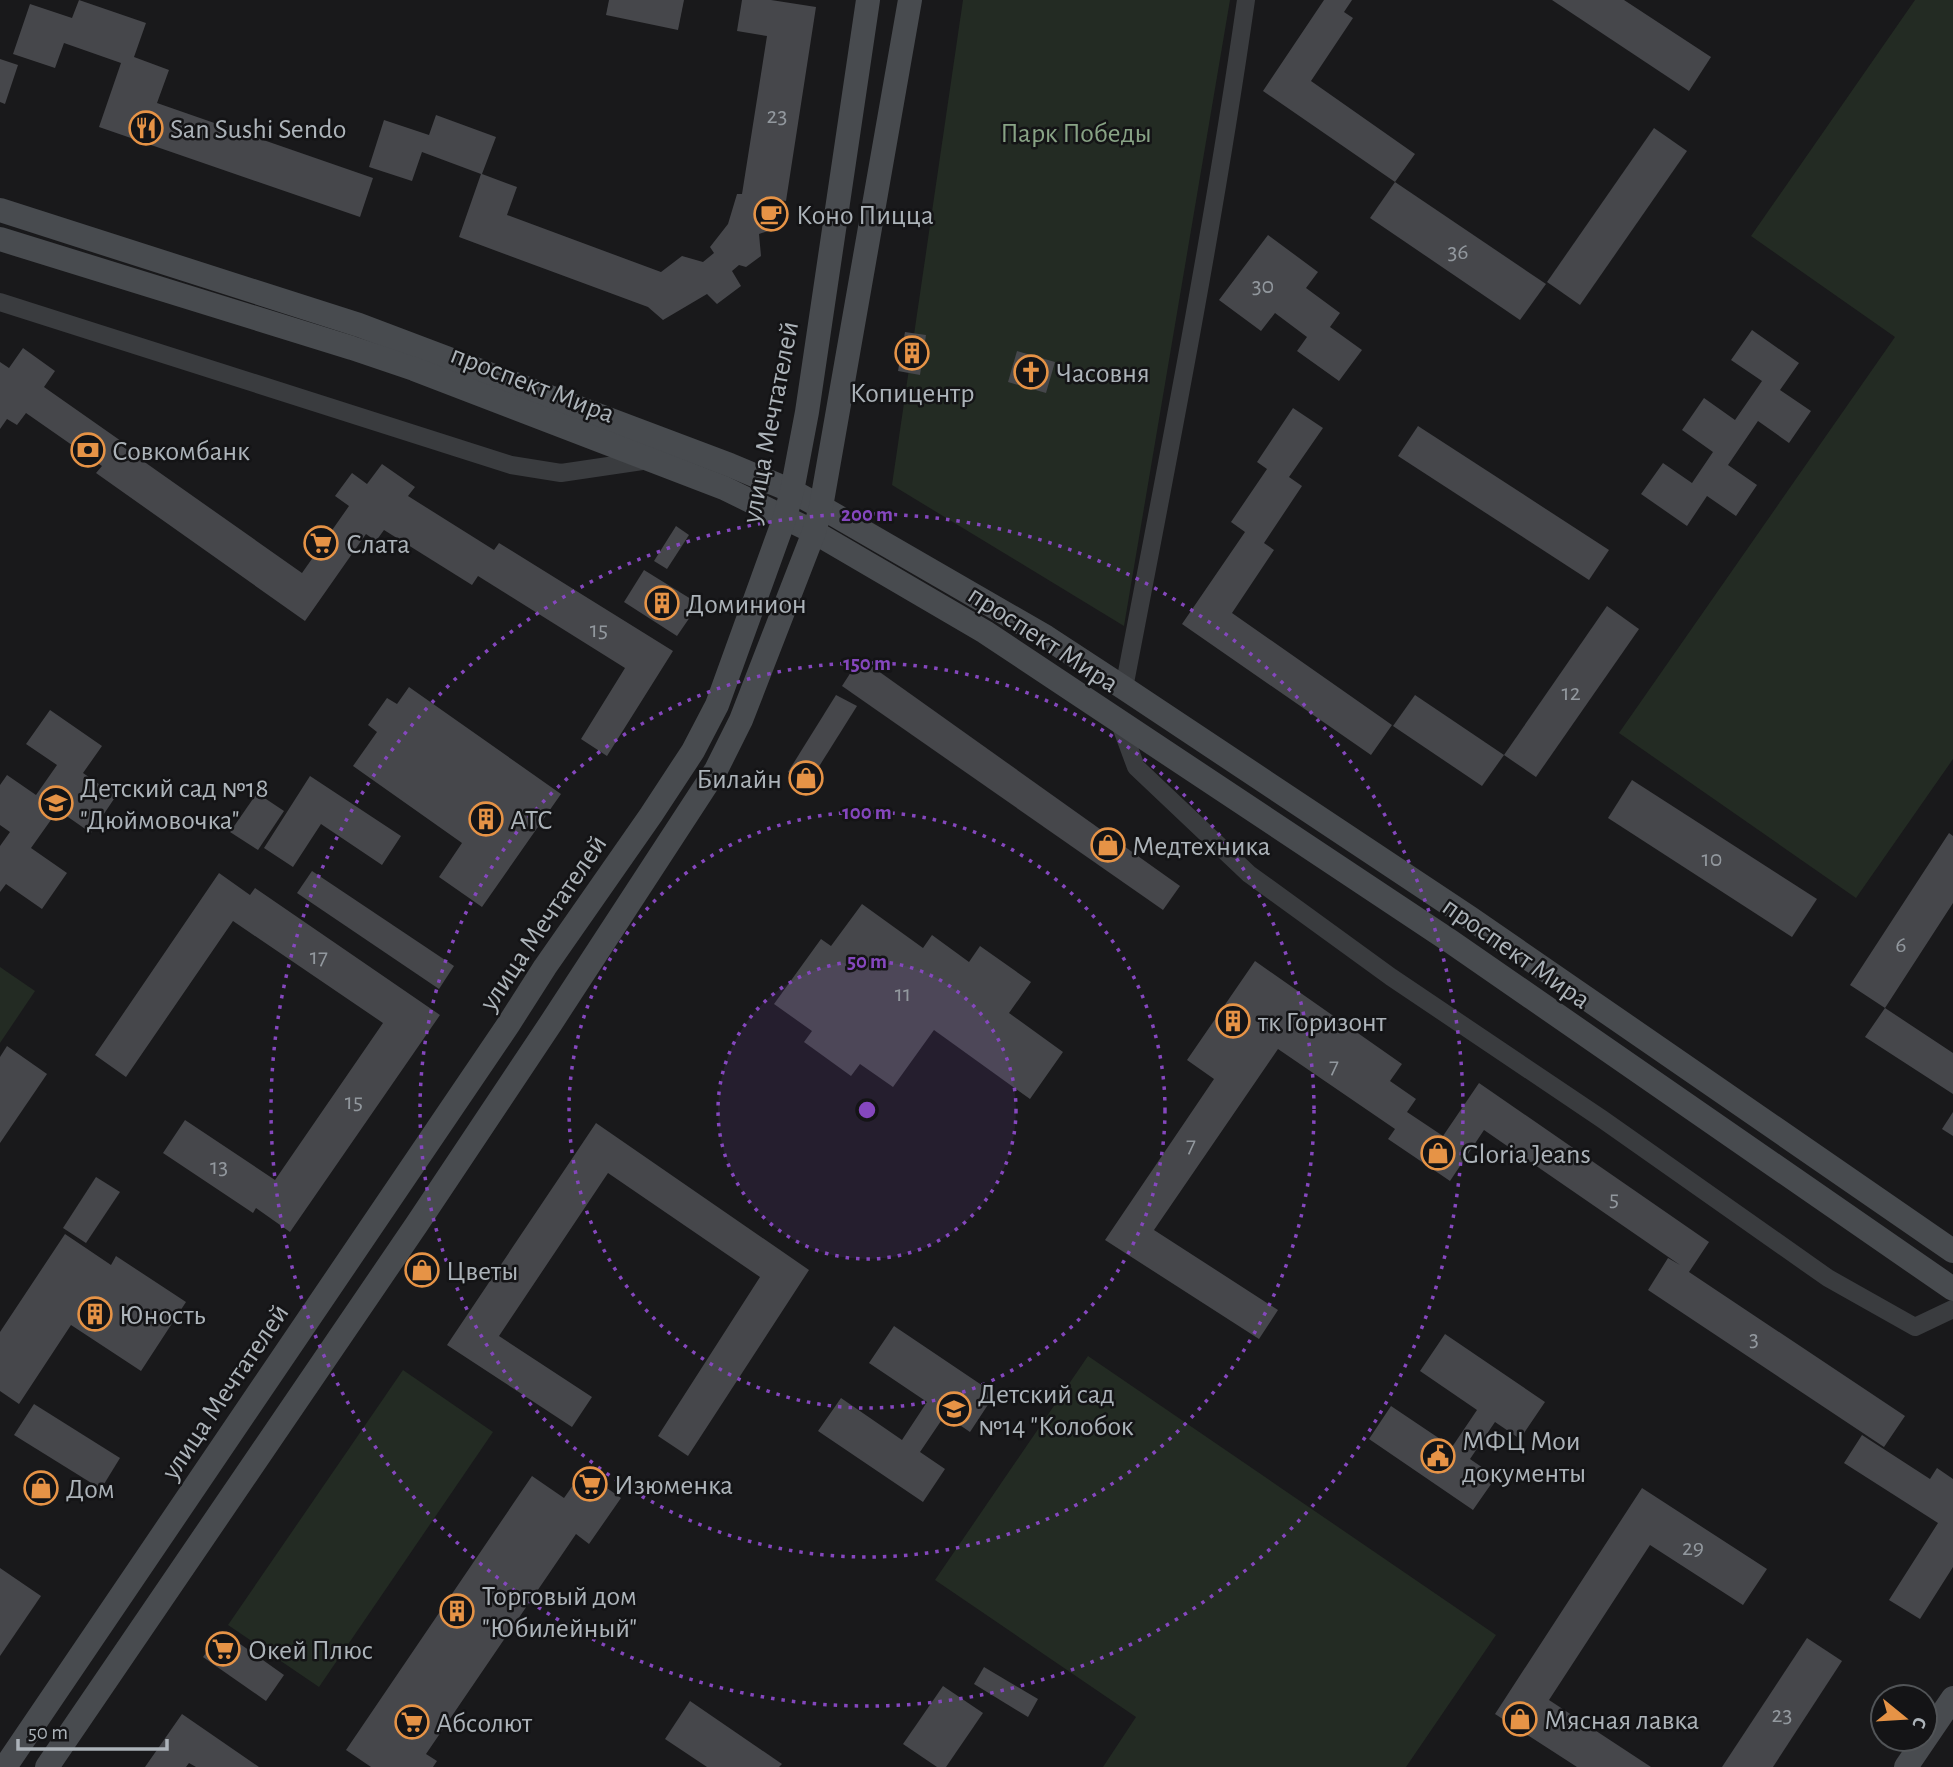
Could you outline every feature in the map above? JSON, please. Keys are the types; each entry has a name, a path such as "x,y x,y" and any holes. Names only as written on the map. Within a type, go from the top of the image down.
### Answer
{"street":[{"name":"улица Мечтателей","path":"5,1767 693,751 717,705 792,491 807,412 868,0"},
{"path":"47,1767 551,1023 716,770 741,720 814,532 821,506 910,0"},
{"path":"1124,688 1186,365 1226,138 1246,0"},
{"name":"проспект Мира","path":"0,210 359,325 730,465 821,506 1046,637 1124,688 1469,918 1953,1251"},
{"name":"проспект Мира","path":"0,239 352,348 724,488 814,532 985,632 1450,941 1953,1289"},
{"path":"0,302 511,465 561,473 651,460"},
{"path":"1119,722 1136,767 1249,874 1391,977 1602,1119 1828,1278 1915,1327 1953,1309"},
{"path":"1906,1767 1953,1698"}],"green space":[{"name":"Парк Победы","path":"963,0 1230,0 1124,626 892,485"},
{"path":"1915,0 1953,0 1953,759 1856,898 1619,733 1895,337 1751,236"},
{"path":"0,967 35,991 0,1043"},
{"path":"1088,1356 1496,1635 1406,1767 1103,1767 1136,1717 935,1580"},
{"path":"403,1370 493,1432 319,1687 228,1625"}],"building":[{"path":"79,0 146,23 134,57 169,70 157,103 373,178 360,217 99,127 121,63 64,43 55,68 13,54 30,4 72,18"},
{"path":"609,0 684,0 678,30 606,15"},
{"path":"742,0 771,0 816,7 786,201 773,199 768,231 759,234 761,256 746,267 739,265 732,271 741,286 717,304 707,294 663,320 648,307 459,237 481,174 422,152 412,181 369,167 384,120 429,135 436,115 496,137 482,174 517,187 507,215 661,272 682,256 703,262 714,253 710,247 728,224 737,194 742,194 767,36 737,31"},
{"path":"1324,0 1352,0 1344,12 1353,18 1311,81 1415,154 1395,182 1263,91"},
{"path":"1552,0 1624,0 1711,57 1689,91"},
{"path":"0,59 18,65 5,104 0,102"},
{"path":"1654,128 1687,151 1580,305 1547,282"},
{"path":"1395,182 1546,284 1520,320 1370,218"},
{"path":"1268,235 1318,272 1306,288 1340,313 1330,327 1362,350 1339,381 1297,351 1307,337 1275,313 1261,331 1219,300"},
{"path":"1752,330 1799,363 1780,390 1811,411 1789,443 1758,421 1728,465 1757,485 1736,516 1707,496 1687,526 1641,494 1663,463 1692,483 1713,452 1682,430 1704,398 1735,420 1762,381 1731,360"},
{"name":"Копицентр","path":"905,332 926,335 920,375 898,371"},
{"path":"23,348 55,371 44,387 121,441 119,444 302,573 349,506 335,496 352,473 367,484 382,464 415,487 408,496 494,550 499,543 673,651 607,756 581,739 625,668 478,576 472,585 384,530 376,541 366,534 305,621 96,473 102,466 26,413 17,425 7,419 0,429 0,362 9,368"},
{"name":"Часовня","path":"1017,351 1055,362 1046,393 1008,382"},
{"path":"1293,408 1323,428 1289,477 1302,486 1264,543 1274,550 1232,613 1392,725 1371,755 1182,624 1245,532 1231,522 1267,469 1257,462"},
{"path":"1418,426 1609,550 1589,580 1398,456"},
{"path":"676,526 689,535 667,569 654,561"},
{"name":"Доминион","path":"644,570 699,604 677,636 624,602"},
{"path":"1607,606 1639,629 1536,777 1504,755"},
{"path":"860,658 1180,886 1163,910 842,686"},
{"name":"АТС","path":"409,687 561,794 482,907 439,877 462,843 353,766 377,732 368,725 387,698 397,704"},
{"path":"836,695 857,706 808,784 788,772"},
{"path":"1415,695 1504,755 1482,786 1393,726"},
{"name":"Детский сад №18 \"Дюймовочка\"","path":"50,710 102,746 83,773 116,796 91,833 58,810 31,848 67,873 42,909 6,884 0,892 0,846 10,832 0,825 0,785 7,775 36,795 57,765 26,744"},
{"path":"310,776 401,836 382,865 321,824 293,867 264,848"},
{"path":"1632,780 1817,899 1792,937 1608,818"},
{"path":"257,793 284,811 258,850 230,832"},
{"path":"1949,833 1953,836 1953,903 1885,1008 1850,985"},
{"path":"312,871 454,966 439,989 297,893"},
{"path":"219,873 250,895 255,888 440,1015 290,1232 256,1208 253,1213 163,1153 185,1120 275,1180 383,1023 233,921 126,1077 95,1055"},
{"path":"862,904 923,948 932,935 969,962 980,946 1031,982 1009,1013 1063,1052 1030,1099 934,1030 893,1087 860,1064 851,1076 804,1042 812,1031 774,1004 821,939 831,946"},
{"path":"1255,961 1402,1064 1390,1081 1416,1099 1407,1112 1443,1136 1479,1083 1709,1242 1689,1272 1905,1416 1884,1447 1648,1290 1668,1258 1680,1265 1484,1130 1450,1181 1388,1139 1395,1129 1278,1049 1154,1230 1278,1310 1259,1339 1105,1240 1214,1079 1187,1060"},
{"path":"1885,1008 1953,1053 1953,1094 1865,1037"},
{"path":"7,1046 47,1074 0,1143 0,1057"},
{"path":"1953,1112 1953,1136 1942,1129"},
{"path":"596,1123 809,1270 688,1456 658,1436 760,1277 608,1173 499,1336 592,1397 572,1427 447,1345"},
{"path":"96,1177 120,1192 86,1243 63,1228"},
{"name":"Юность","path":"65,1234 111,1265 116,1256 186,1302 141,1371 71,1325 19,1404 0,1391 0,1332"},
{"name":"Детский сад №14 \"Колобок","path":"894,1326 995,1394 970,1432 945,1415 920,1452 945,1469 923,1502 818,1431 841,1398 902,1440 927,1402 869,1363"},
{"path":"1445,1334 1545,1402 1520,1439 1495,1422 1470,1459 1496,1477 1473,1510 1369,1439 1391,1406 1452,1447 1477,1410 1420,1371"},
{"path":"34,1404 120,1458 101,1489 14,1435"},
{"path":"1862,1435 1930,1479 1937,1468 1953,1479 1953,1567 1920,1619 1889,1600 1938,1523 1844,1463"},
{"path":"583,1471 621,1498 589,1544 576,1534 426,1754 437,1761 433,1767 371,1767 346,1750 532,1476 564,1498"},
{"path":"1642,1488 1767,1569 1743,1605 1650,1545 1549,1700 1651,1767 1577,1767 1495,1714"},
{"path":"0,1568 41,1596 0,1656"},
{"path":"222,1631 284,1675 266,1701 203,1657"},
{"path":"1807,1638 1842,1661 1773,1767 1722,1767"},
{"path":"984,1667 1038,1699 1028,1717 974,1684"},
{"path":"943,1686 983,1713 946,1767 937,1767 903,1744"},
{"path":"690,1701 782,1764 779,1767 707,1767 665,1739"},
{"path":"182,1714 259,1767 196,1767 189,1763 186,1767 145,1767"}],"place":[{"name":"San Sushi Sendo","path":"146,128"},
{"name":"Коно Пицца","path":"771,214"},
{"name":"Копицентр","path":"912,353"},
{"name":"Часовня","path":"1031,372"},
{"name":"Совкомбанк","path":"88,450"},
{"name":"Слата","path":"321,543"},
{"name":"Доминион","path":"662,603"},
{"name":"Билайн","path":"806,778"},
{"name":"Детский сад №18 \"Дюймовочка\"","path":"56,803"},
{"name":"АТС","path":"486,819"},
{"name":"Медтехника","path":"1108,845"},
{"name":"тк Горизонт","path":"1233,1021"},
{"name":"Gloria Jeans","path":"1438,1153"},
{"name":"Цветы","path":"422,1270"},
{"name":"Юность","path":"95,1314"},
{"name":"Детский сад №14 \"Колобок","path":"954,1409"},
{"name":"МФЦ Мои документы","path":"1438,1456"},
{"name":"Изюменка","path":"590,1484"},
{"name":"Дом","path":"41,1488"},
{"name":"Торговый дом \"Юбилейный\"","path":"457,1611"},
{"name":"Окей Плюс","path":"223,1649"},
{"name":"Мясная лавка","path":"1520,1719"},
{"name":"Абсолют","path":"412,1722"}]}
